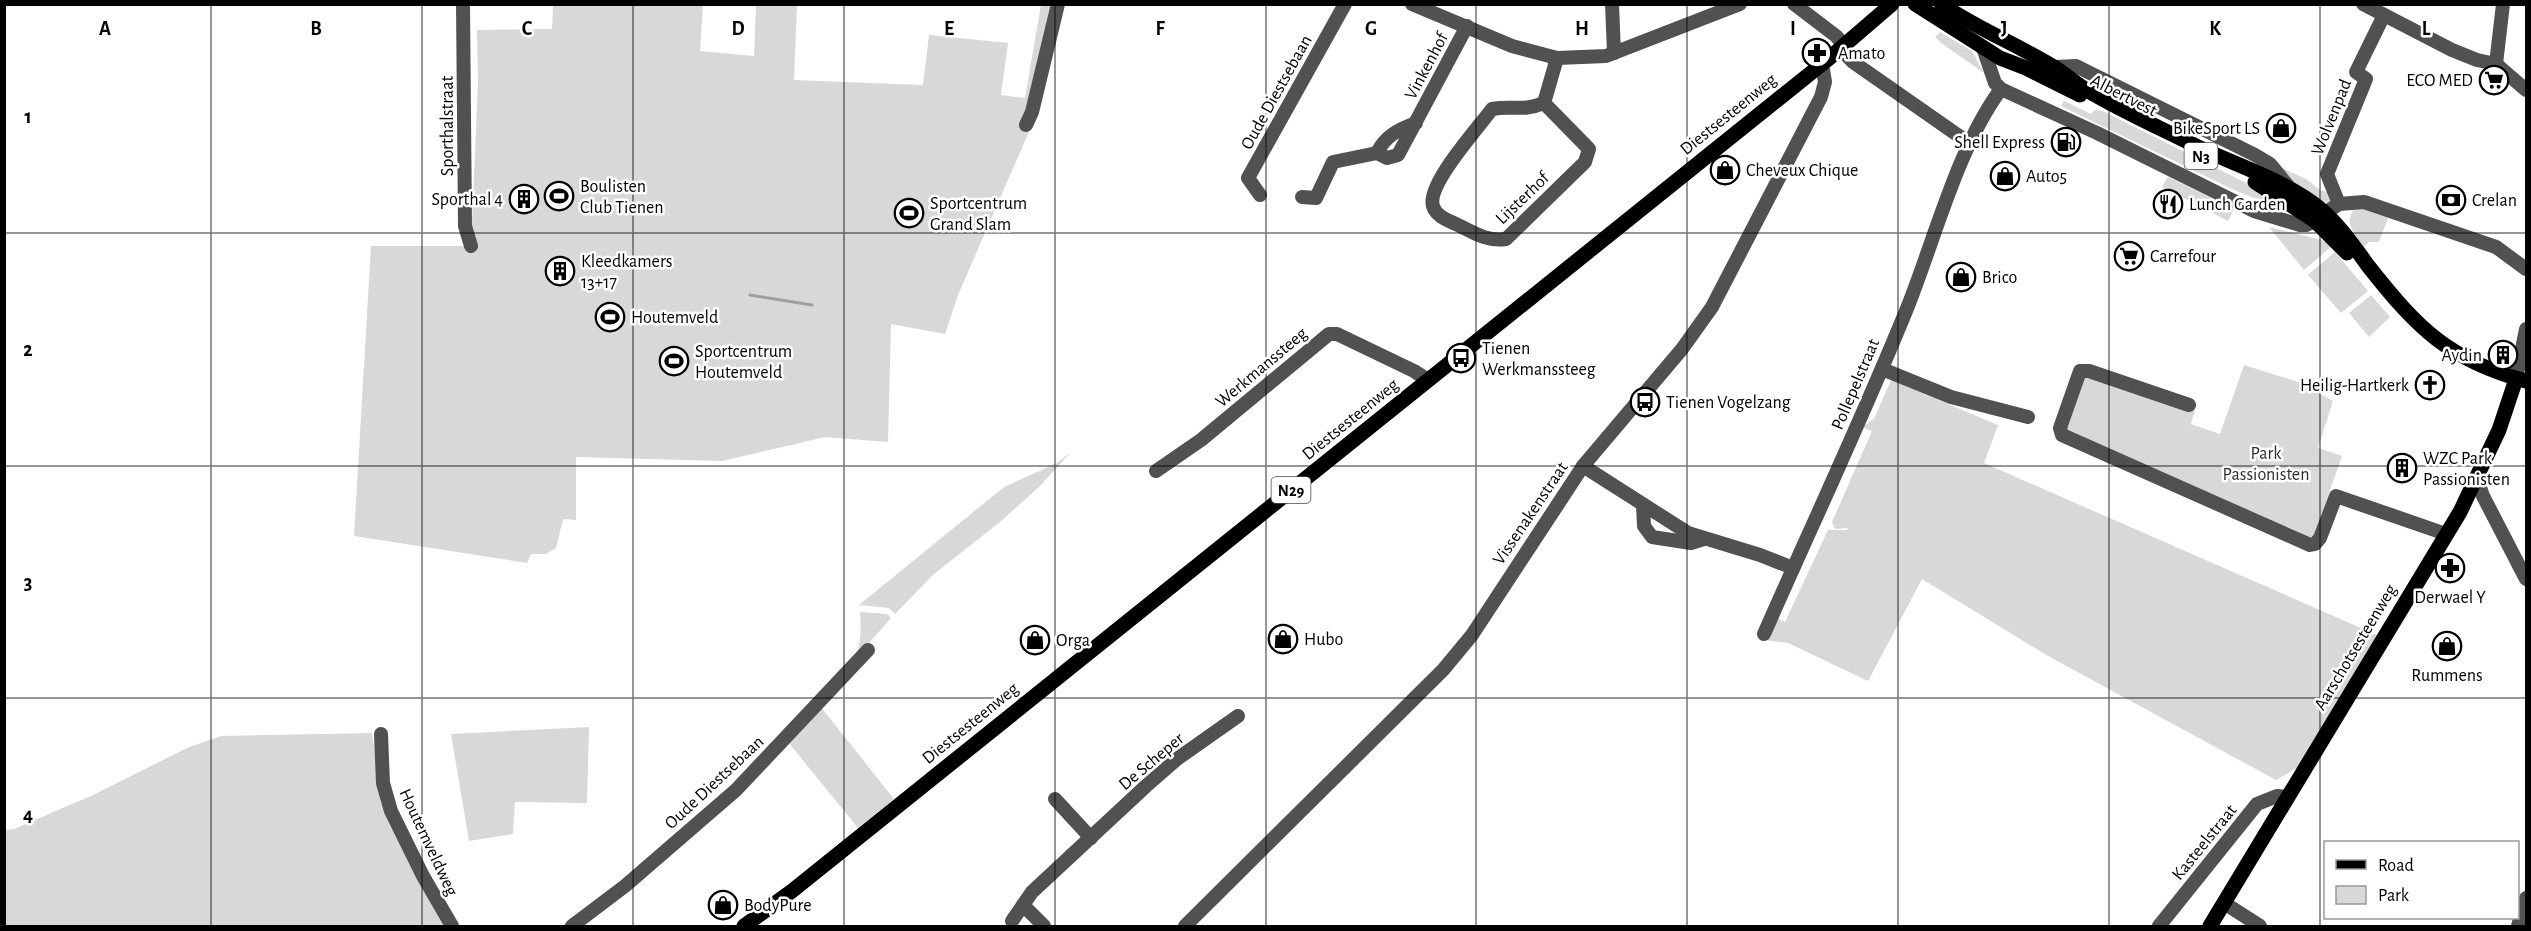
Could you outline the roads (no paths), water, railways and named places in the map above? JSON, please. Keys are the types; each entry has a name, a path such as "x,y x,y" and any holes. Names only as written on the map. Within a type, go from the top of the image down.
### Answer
{"main road":[{"name":"Albertvest","path":"1915,4 2000,58 2045,77 2320,217 2390,305 2408,324 2426,332"},
{"name":"Albertvest","path":"1941,4 2054,67 2083,88 2110,103 2225,160 2289,187 2372,270 2426,332"},
{"name":"Diestsesteenweg","path":"744,927 1822,64 1883,7"},
{"name":"N3","path":"2426,332 2466,359 2521,380"},
{"name":"Aarschotsesteenweg","path":"2210,927 2460,512 2521,380"}],"street":[{"name":"Sporthalstraat","path":"463,4 465,226 471,246"},
{"path":"1026,125 1032,112 1058,4"},
{"name":"Oude Diestsebaan","path":"1260,195 1248,178 1344,4"},
{"path":"1412,4 1512,46 1557,58 1593,58 1614,53 1740,4"},
{"path":"1612,4 1614,53"},
{"path":"1794,4 1836,36 1853,62 1969,143"},
{"path":"2363,4 2452,50 2477,60 2496,64 2526,90"},
{"path":"2496,64 2503,4"},
{"name":"Wolvenpad","path":"2339,204 2327,174 2364,88 2366,79 2356,72 2384,15"},
{"name":"Vinkenhof","path":"1302,197 1316,198 1333,162 1377,153 1387,158 1398,154 1467,26"},
{"path":"1983,48 1998,86 2254,211 2306,225 2339,204 2364,202 2496,247 2526,269"},
{"path":"1544,103 1557,58"},
{"name":"Vissenakenstraat","path":"1185,927 1443,670 1472,635 1583,466 1682,349 1712,307 1821,97 1825,82 1822,64"},
{"name":"Pollepelstraat","path":"1764,634 1882,369 1969,143 1998,86"},
{"name":"Lijsterhof","path":"1544,103 1589,149 1585,162 1506,239 1493,241 1442,218 1433,207 1432,196 1438,181 1492,109 1502,107 1527,110 1544,103"},
{"name":"Vinkenhof","path":"1377,153 1386,139 1401,128 1416,123"},
{"path":"2521,380 2526,330"},
{"name":"Werkmanssteeg","path":"1156,471 1201,440 1329,334 1337,334 1428,380"},
{"path":"1882,369 1951,397 2028,417"},
{"path":"2189,405 2088,371 2080,371 2060,428 2062,435 2310,545 2315,544 2320,538 2336,495 2446,534"},
{"path":"1583,466 1688,533 1760,555 1793,568"},
{"path":"2477,479 2526,576"},
{"path":"1643,505 1644,526 1652,537 1691,543 1706,538"},
{"name":"Oude Diestsebaan","path":"572,927 625,886 736,790 868,651"},
{"name":"De Scheper","path":"1012,921 1032,892 1177,759 1238,716"},
{"name":"Houtemveldweg","path":"381,734 383,783 391,811 423,876 452,927"},
{"name":"Kasteelstraat","path":"2159,927 2257,804 2277,796 2287,797"},
{"path":"1054,799 1091,838"},
{"path":"2518,927 2526,898"},
{"path":"2224,903 2260,927"},
{"path":"1023,904 1044,927"}],"waterway":[{"path":"750,295 812,305"}],"place":[{"name":"Amato","path":"1817,53"},
{"name":"ECO MED","path":"2494,80"},
{"name":"BikeSport LS","path":"2281,128"},
{"name":"Shell Express","path":"2066,142"},
{"name":"Cheveux Chique","path":"1725,170"},
{"name":"Auto5","path":"2005,176"},
{"name":"Boulisten Club Tienen","path":"559,196"},
{"name":"Sporthal 4","path":"524,199"},
{"name":"Crelan","path":"2451,200"},
{"name":"Lunch Garden","path":"2168,204"},
{"name":"Sportcentrum Grand Slam","path":"909,213"},
{"name":"Carrefour","path":"2129,256"},
{"name":"Kleedkamers 13+17","path":"560,271"},
{"name":"Brico","path":"1961,277"},
{"name":"Houtemveld","path":"610,317"},
{"name":"Aydin","path":"2503,355"},
{"name":"Tienen Werkmanssteeg","path":"1461,358"},
{"name":"Sportcentrum Houtemveld","path":"674,361"},
{"name":"Heilig-Hartkerk","path":"2430,385"},
{"name":"Tienen Vogelzang","path":"1645,402"},
{"name":"WZC Park Passionisten","path":"2402,468"},
{"name":"Derwael Y","path":"2450,568"},
{"name":"Hubo","path":"1283,639"},
{"name":"Orga","path":"1035,640"},
{"name":"Rummens","path":"2447,646"},
{"name":"BodyPure","path":"723,905"}],"park label":[{"name":"Park Passionisten","path":"2266,463"}]}
